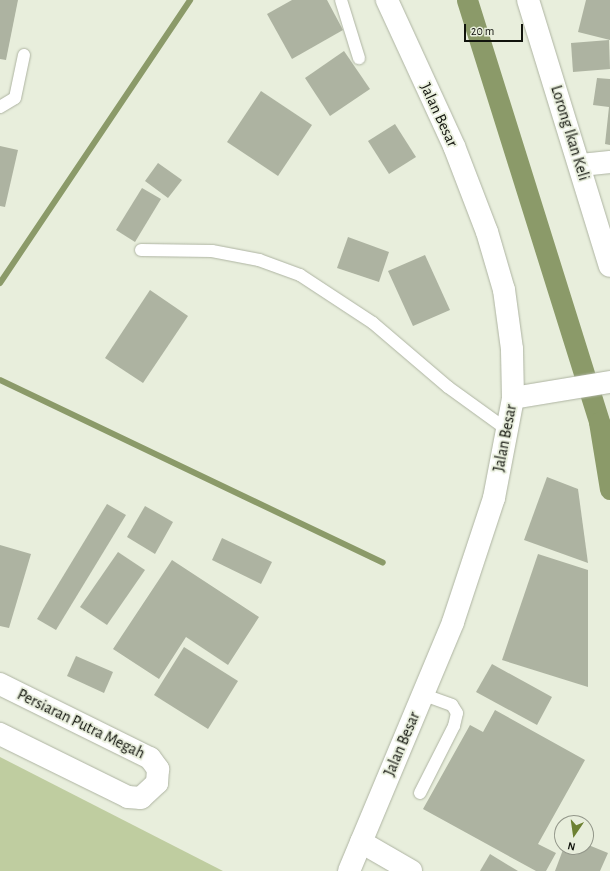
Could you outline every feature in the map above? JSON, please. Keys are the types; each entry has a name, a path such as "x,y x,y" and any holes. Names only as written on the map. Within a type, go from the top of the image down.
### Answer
{"street":[{"name":"Jalan Besar","path":"349,871 453,622 494,498 513,398 512,349 504,290 487,232 454,146 387,0"},
{"name":"Lorong Ikan Keli","path":"528,0 581,165 610,266"},
{"path":"581,165 610,162"},
{"path":"513,398 571,390 606,383"},
{"name":"Persiaran Putra Megah","path":"0,684 150,758 158,769 157,782 141,798 128,797 0,734"},
{"path":"361,842 411,871"}],"lane":[{"path":"341,0 359,58"},
{"path":"0,107 14,98 24,55"},
{"path":"141,250 212,251 259,260 300,275 373,323 448,387 506,429"},
{"path":"420,793 454,726 457,713 452,705 422,694"}],"green space":[{"path":"0,757 223,871 0,871"}],"building":[{"path":"0,0 18,0 6,60 0,59"},
{"path":"292,0 327,0 343,30 292,59 267,14"},
{"path":"586,0 610,0 610,40 578,32"},
{"path":"609,40 610,69 573,72 571,43"},
{"path":"344,51 370,89 330,116 305,78"},
{"path":"597,78 610,79 610,145 605,144 609,107 593,105"},
{"path":"261,91 312,125 278,176 227,142"},
{"path":"395,124 416,157 389,174 368,141"},
{"path":"0,146 18,150 5,207 0,206"},
{"path":"158,163 182,180 168,198 145,181"},
{"path":"142,188 161,199 135,242 116,230"},
{"path":"348,237 389,252 379,282 337,268"},
{"path":"425,255 450,310 413,326 388,271"},
{"path":"150,290 188,316 143,383 105,358"},
{"path":"547,477 578,489 588,563 524,540"},
{"path":"107,504 126,515 56,630 37,619"},
{"path":"145,506 173,522 155,554 127,537"},
{"path":"222,538 272,562 261,584 212,560"},
{"path":"0,545 31,554 9,628 0,626"},
{"path":"118,552 145,570 107,625 80,607"},
{"path":"538,554 588,570 588,687 502,660"},
{"path":"172,560 259,617 228,665 186,637 159,679 113,649"},
{"path":"184,647 238,681 208,729 154,695"},
{"path":"76,656 113,672 104,693 67,676"},
{"path":"492,664 552,697 537,725 476,692"},
{"path":"495,710 585,760 538,844 554,852 555,855 546,871 536,871 423,809 470,725 483,732"},
{"path":"594,847 608,853 600,871 555,871 561,855 594,855"},
{"path":"490,854 518,871 480,871"}],"waterway":[{"path":"0,283 190,0"},
{"path":"467,0 599,422 610,489"},
{"path":"0,380 383,563"}]}
